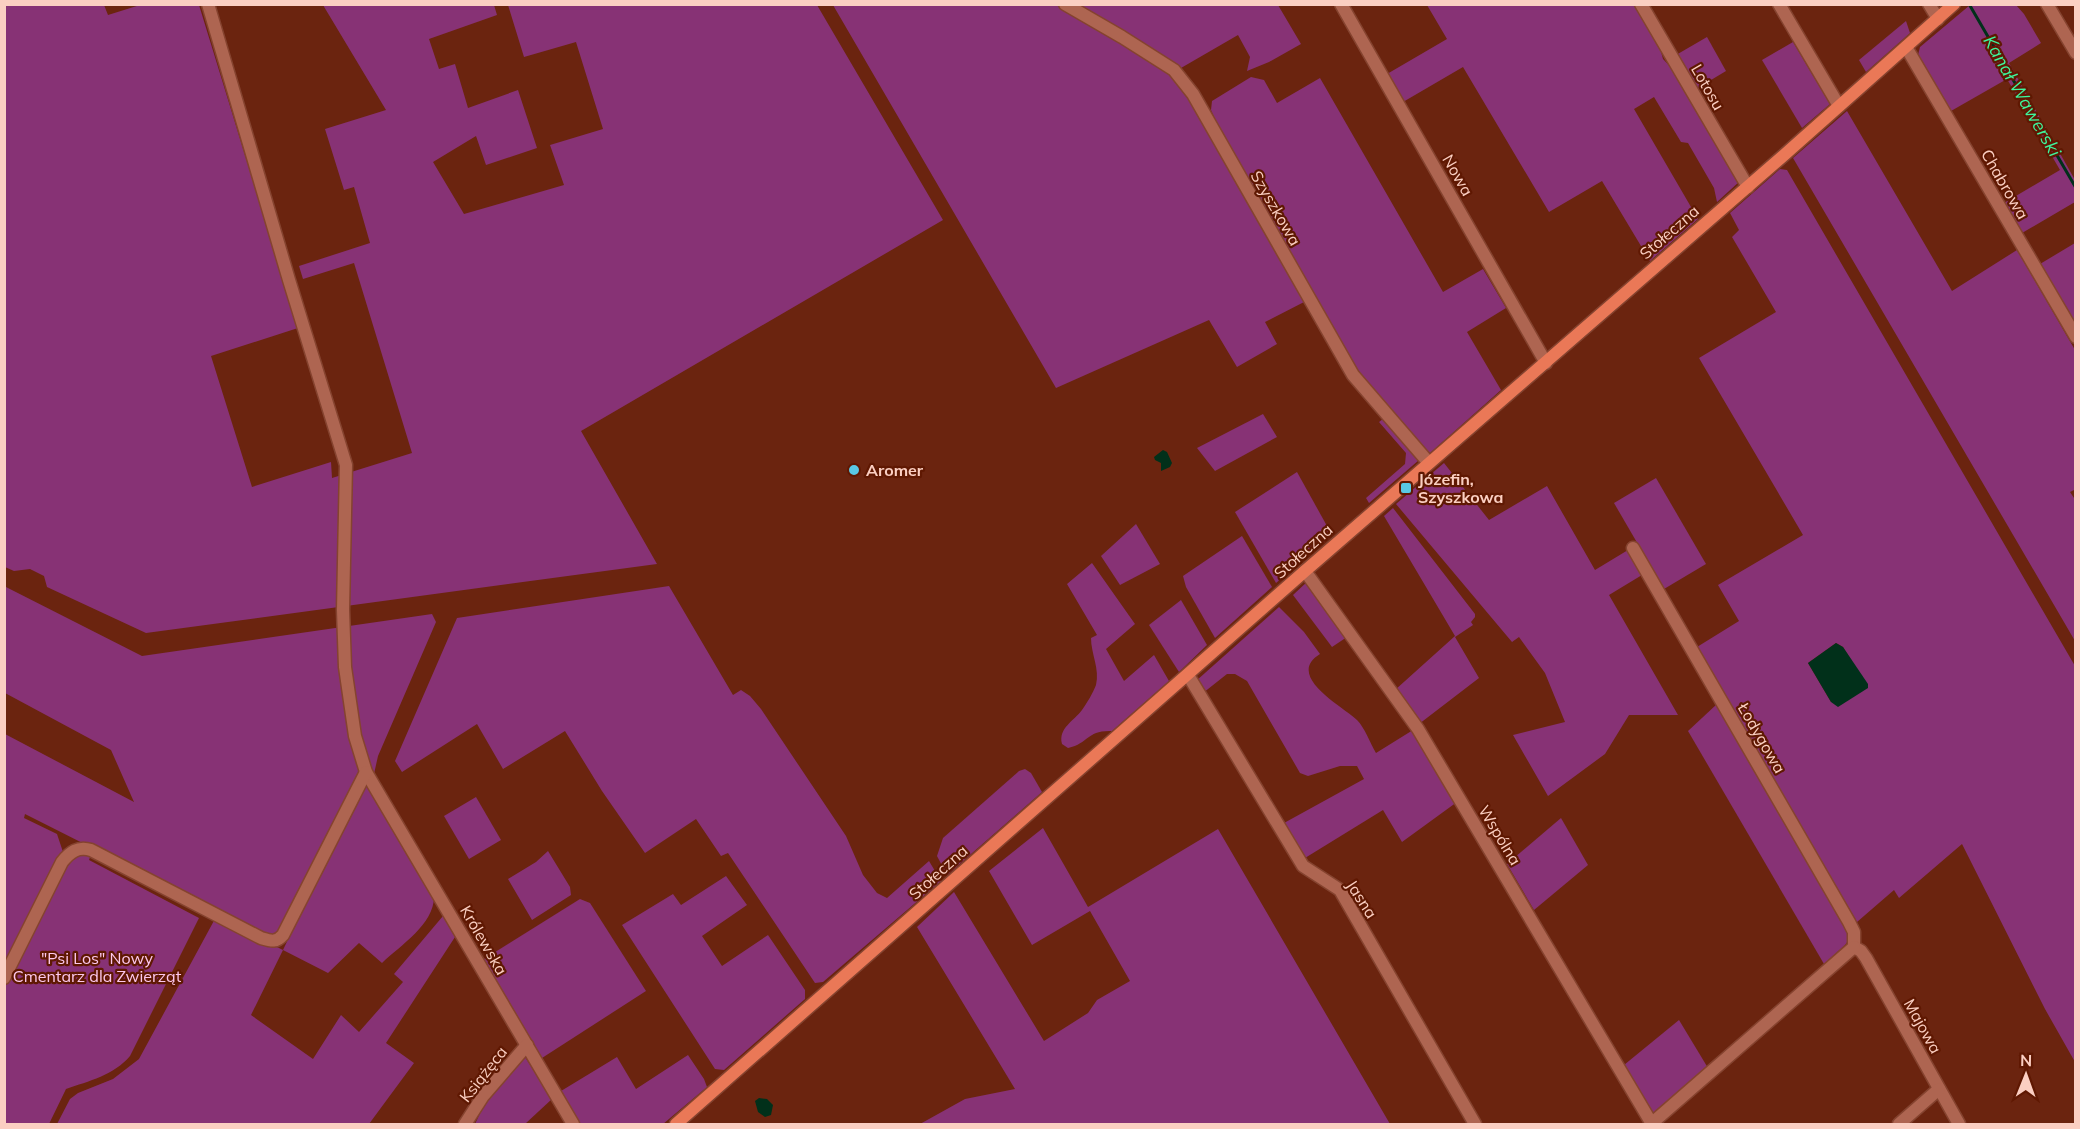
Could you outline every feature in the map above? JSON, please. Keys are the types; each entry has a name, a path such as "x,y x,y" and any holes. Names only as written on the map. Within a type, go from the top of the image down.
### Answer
{"street":[{"name":"Królewska","path":"208,4 288,280 346,465 343,610 345,667 355,736 366,772 573,1125"},
{"name":"Szyszkowa","path":"1065,4 1174,70 1184,81 1353,375 1429,463"},
{"name":"Nowa","path":"1341,4 1546,363"},
{"name":"Lotosu","path":"1641,4 1748,187"},
{"path":"1779,4 1839,106"},
{"path":"1929,4 1938,19"},
{"name":"Stołeczna","path":"676,1125 1954,4"},
{"path":"2047,4 2076,53"},
{"name":"Chabrowa","path":"1906,47 2076,337"},
{"name":"Łodygowa","path":"1633,548 1849,922 1854,932 1854,947"},
{"name":"Wspólna","path":"1305,571 1418,729 1652,1124"},
{"name":"Jasna","path":"1188,675 1303,866 1340,890 1475,1125"},
{"path":"4,978 62,862 67,855 82,848 91,850 246,930 272,942 279,940 366,772"},
{"path":"1652,1124 1854,947"},
{"name":"Majowa","path":"1854,947 1866,958 1959,1125"},
{"name":"Książęca","path":"465,1125 483,1096 527,1045"},
{"path":"1899,1125 1939,1089"}],"green space":[{"path":"5,5 104,5 108,15 140,5 199,5 298,328 211,356 252,487 331,462 332,478 412,453 354,263 303,279 299,266 370,243 354,187 344,190 325,129 386,110 323,5 494,5 497,15 429,39 439,69 455,64 468,108 518,90 537,148 486,165 476,136 433,162 464,214 564,185 550,145 603,129 576,42 524,57 508,5 817,5 943,220 581,431 657,564 146,633 47,587 44,576 30,569 14,571 5,567"},
{"path":"833,5 1058,5 1177,74 1306,301 1265,322 1277,344 1237,367 1209,320 1056,388"},
{"path":"1075,5 1278,5 1301,44 1247,71 1250,57 1238,35 1181,68"},
{"path":"1427,5 1635,5 1660,48 1663,59 1678,75 1740,181 1717,202 1714,188 1688,143 1681,142 1654,97 1634,109 1698,219 1650,261 1602,181 1549,212 1463,67 1403,102 1387,74 1447,39"},
{"path":"1970,5 2016,5 2024,14 2041,43 2009,63 2075,180 2075,202 2022,233 2004,203 2060,170 2007,79 1951,111 1918,55 1920,47"},
{"path":"1906,21 1910,33 1866,72 1859,60"},
{"path":"1707,37 1726,71 1696,89 1676,55"},
{"path":"1793,42 1830,104 1802,128 1762,60"},
{"path":"1251,77 1264,80 1277,103 1320,78 1443,292 1483,269 1506,308 1467,332 1501,390 1430,453 1368,388 1222,135 1211,110 1212,101"},
{"path":"1847,111 1952,291 2017,250 2075,350 2076,489 2070,492 2076,501 2075,641 1793,158"},
{"path":"1780,169 1787,170 2075,666 2075,1062 2045,1009 1962,844 1899,898 1894,890 1857,922 1697,647 1739,621 1718,585 1803,535 1699,358 1776,312 1732,237 1739,230 1730,213","holes":["1836,643 1843,647 1868,687 1831,702 1808,663"]},
{"path":"2075,243 2075,325 2040,264"},
{"path":"1263,414 1277,437 1215,471 1197,448"},
{"path":"1383,419 1419,460 1369,503 1366,498 1405,464 1406,453 1379,422"},
{"path":"1444,463 1489,520 1547,486 1595,570 1628,550 1642,575 1609,595 1678,715 1629,715 1605,754 1548,796 1513,735 1565,722 1545,673 1519,637 1512,642 1396,504"},
{"path":"1297,472 1332,535 1276,583 1235,512"},
{"path":"1656,478 1706,564 1664,589 1614,503"},
{"path":"1393,508 1475,614 1471,622 1473,625 1455,637 1479,678 1419,724 1395,690 1455,636 1384,516"},
{"path":"1136,524 1160,564 1120,585 1101,556"},
{"path":"1242,536 1272,587 1215,638 1186,587 1183,576"},
{"path":"1092,563 1135,624 1106,649 1124,681 1154,655 1169,681 1112,731 1097,733 1068,748 1062,744 1062,733 1082,710 1096,685 1097,673 1091,638 1097,635 1067,584"},
{"path":"1308,581 1347,637 1332,647 1293,595"},
{"path":"4,586 142,656 432,614 436,622 378,756 374,774 362,773 273,939 25,814 24,818 57,834 63,852 5,968 5,734 134,802 111,750 5,693"},
{"path":"669,586 733,695 741,690 750,696 761,709 846,836 863,875 877,893 887,898 929,861 941,881 823,982 815,983 728,853 721,856 696,819 645,853 602,791 565,731 503,769 477,724 402,772 395,761 457,618"},
{"path":"1181,600 1207,645 1179,672 1149,625"},
{"path":"1279,607 1304,632 1320,654 1311,663 1309,672 1312,681 1330,699 1357,720 1376,753 1413,730 1457,802 1402,842 1383,810 1305,858 1284,823 1364,779 1357,766 1340,766 1308,776 1300,773 1247,681 1235,674 1227,674 1203,693 1196,681"},
{"path":"1717,704 1846,927 1850,938 1824,964 1688,731"},
{"path":"1025,769 1031,773 1042,792 947,875 937,856 943,838 1019,771"},
{"path":"366,785 434,897 429,916 415,933 382,963 359,943 328,973 283,950 339,831"},
{"path":"476,797 501,840 469,859 444,816"},
{"path":"1561,818 1588,865 1534,910 1507,864"},
{"path":"1043,828 1088,907 1218,829 1390,1124 920,1124 965,1099 1015,1089 917,927 954,892 1044,1041 1088,1013 1097,1000 1130,981 1090,911 1032,945 989,871"},
{"path":"548,851 570,887 571,895 532,920 508,879 536,862"},
{"name":"\"Psi Los\" Nowy Cmentarz dla Zwierząt","path":"92,852 89,860 199,918 130,1056 124,1063 109,1073 66,1089 49,1124 5,1124 4,985 67,859 74,853"},
{"path":"726,876 747,905 702,936 722,966 768,935 805,990 805,999 724,1070 715,1069 622,925 673,894 681,905"},
{"path":"580,899 590,903 646,991 542,1058 484,959"},
{"path":"443,916 455,937 386,1043 414,1063 369,1124 57,1124 70,1099 78,1093 113,1079 139,1059 216,917 283,950 251,1015 313,1059 341,1015 359,1032 403,982 394,974"},
{"path":"1679,1020 1708,1068 1654,1115 1624,1065"},
{"path":"688,1055 707,1087 663,1124 580,1124 561,1091 617,1057 636,1089"},
{"path":"525,1057 552,1099 525,1124 475,1124 484,1105"}],"shaded area":[{"path":"1163,450 1167,452 1172,463 1170,467 1161,471 1161,463 1154,457"},
{"path":"1836,643 1843,647 1868,684 1868,688 1838,707 1831,702 1808,663"},
{"path":"759,1098 767,1099 773,1105 771,1115 765,1117 758,1112 755,1101"}],"waterway":[{"name":"Kanał Wawerski","path":"1969,4 2076,188"}],"place":[{"name":"Aromer","path":"854,470"},
{"name":"Józefin, Szyszkowa","path":"1406,488"}]}
